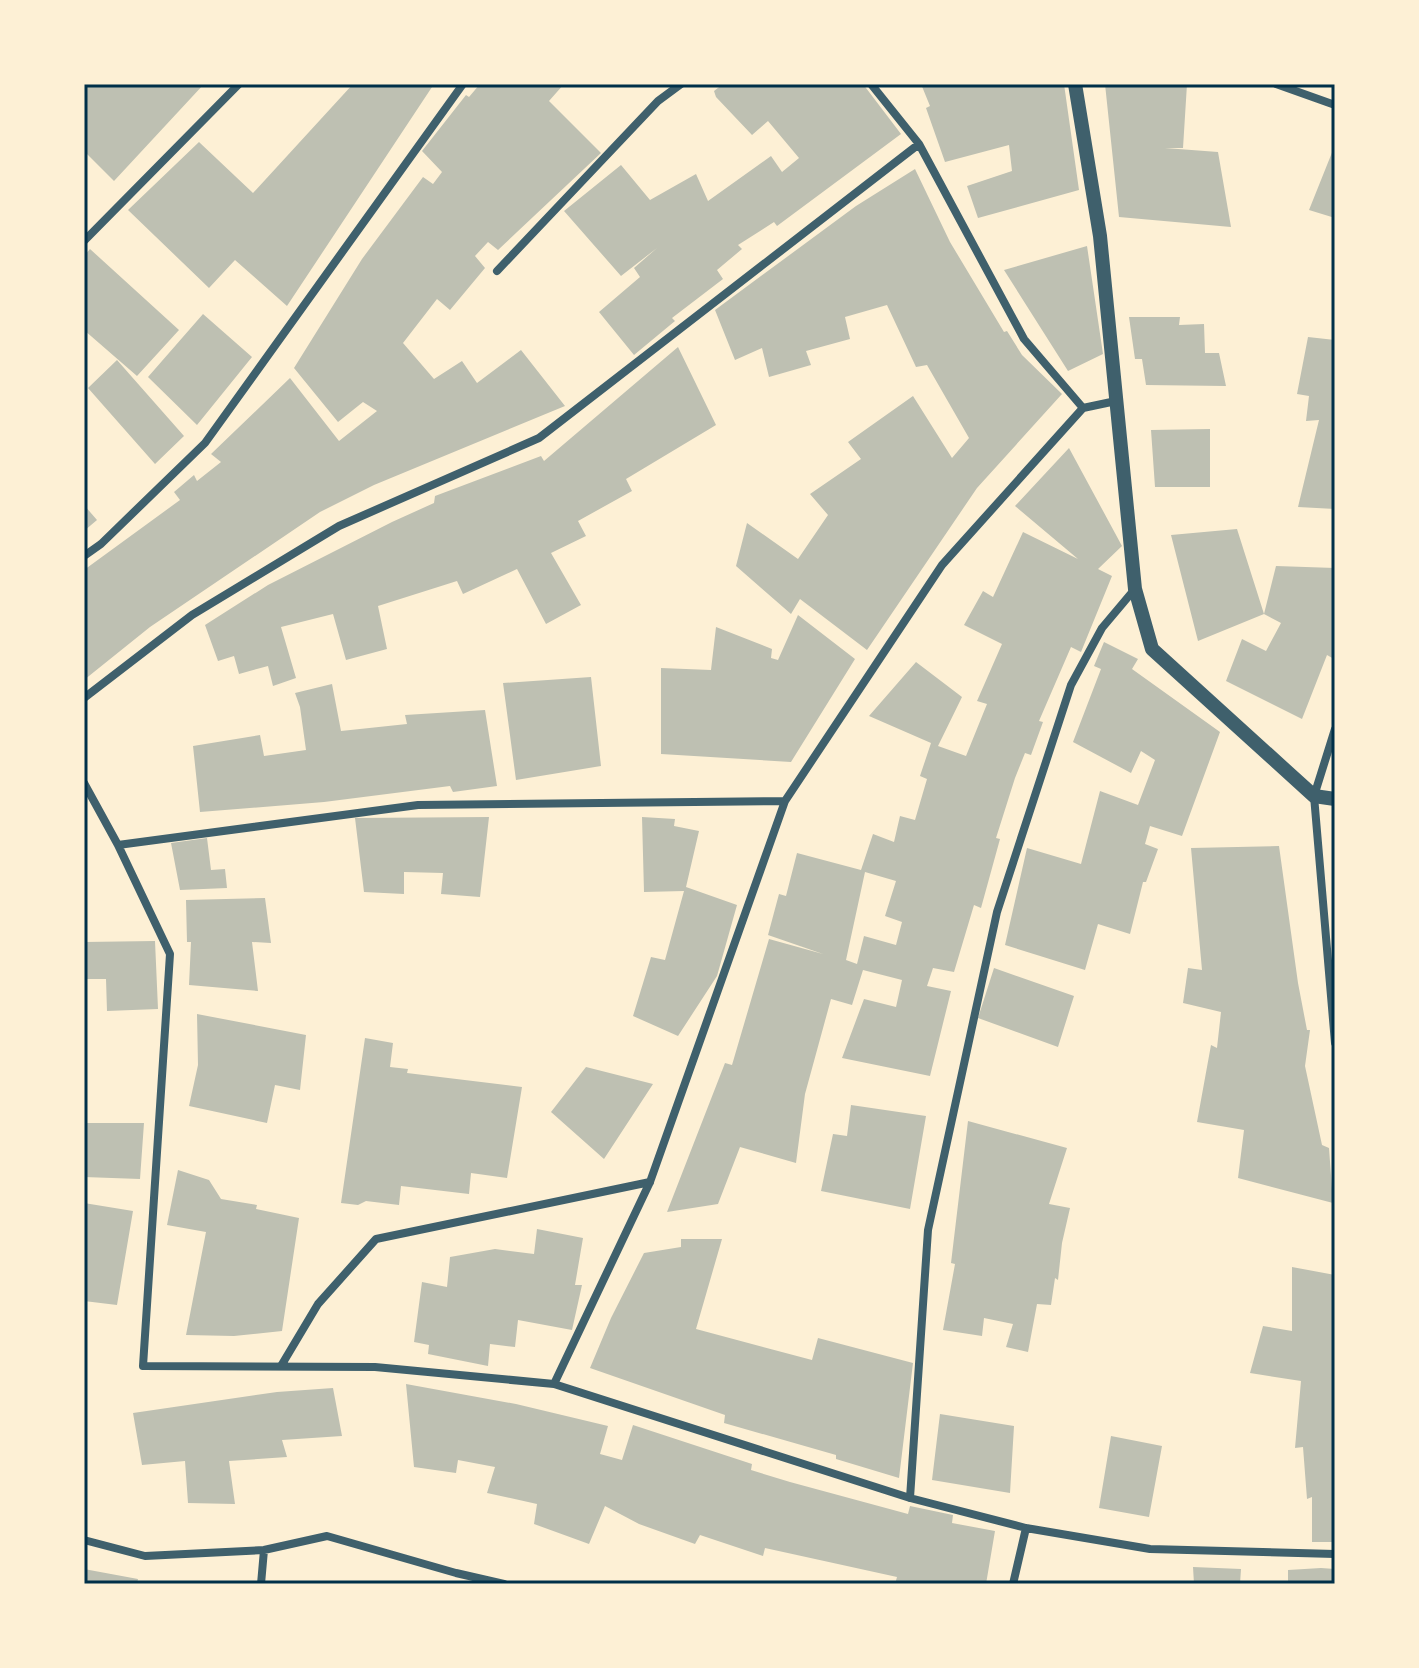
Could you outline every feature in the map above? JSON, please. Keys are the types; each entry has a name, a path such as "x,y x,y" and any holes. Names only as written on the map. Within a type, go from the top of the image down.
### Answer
{"street":[{"path":"84,241 239,84"},
{"path":"84,556 101,544 205,443 463,84"},
{"path":"497,271 658,101 681,84"},
{"path":"871,84 919,144 1024,339 1083,408"},
{"path":"1075,84 1100,236 1135,589 1152,649 1314,796 1335,799"},
{"path":"1276,84 1335,105"},
{"path":"84,698 192,615 339,526 539,438 919,144"},
{"path":"554,1384 650,1182 785,801 942,565 1083,408 1116,401"},
{"path":"910,1498 928,1230 997,912 1071,685 1102,628 1135,589"},
{"path":"1335,729 1314,796 1335,1043"},
{"path":"84,783 118,845 170,954 143,1366 375,1367 554,1384 910,1498 1026,1528 1150,1549 1335,1554"},
{"path":"118,845 418,805 785,801"},
{"path":"281,1366 318,1304 376,1239 650,1182"},
{"path":"1013,1584 1026,1528"},
{"path":"84,1540 145,1556 264,1550 327,1536 504,1584"},
{"path":"261,1584 264,1550"}],"building":[{"path":"84,84 204,84 114,181 84,151"},
{"path":"353,84 434,84 287,306 235,260 209,288 128,210 199,142 253,193"},
{"path":"480,84 564,84 549,101 601,153 498,250 488,242 475,256 485,268 450,310 437,299 403,343 434,379 462,361 477,383 521,350 565,406 374,485 320,512 150,627 84,680 84,570 180,500 174,492 194,475 197,481 221,462 211,454 290,378 339,441 377,411 363,402 338,422 294,368 362,259 423,177 433,184 442,172 422,151 466,95 469,97"},
{"path":"723,84 863,84 901,134 777,226 774,222 738,245 742,249 717,270 723,279 672,318 675,321 634,355 599,312 640,277 634,268 657,248 621,276 564,211 621,165 650,200 696,174 708,201 771,156 782,172 799,158 768,121 752,135 716,97 714,91"},
{"path":"921,84 1064,84 1079,190 978,218 967,186 1012,171 1009,145 945,162"},
{"path":"1105,84 1187,84 1183,148 1165,148 1218,152 1231,227 1119,217"},
{"path":"1335,145 1335,218 1309,210"},
{"path":"915,169 950,242 1004,332 1007,331 1022,355 1062,394 977,488 867,650 800,599 791,614 736,566 747,523 798,559 828,515 810,494 861,459 848,442 913,396 952,458 969,438 927,365 916,367 887,305 845,317 850,339 806,351 811,365 769,377 762,348 735,360 715,310 856,206"},
{"path":"1087,246 1103,354 1068,371 1004,270"},
{"path":"90,249 179,330 137,376 84,330 84,256"},
{"path":"203,314 252,357 197,425 148,377"},
{"path":"1129,317 1180,317 1179,325 1204,324 1205,353 1219,353 1226,386 1146,385 1142,359 1135,359"},
{"path":"1308,337 1335,340 1335,509 1298,507 1319,420 1306,421 1309,396 1297,394"},
{"path":"678,347 716,425 626,479 632,491 578,521 586,536 551,553 581,605 546,624 517,569 463,594 457,581 378,606 387,649 346,660 333,614 281,627 296,678 273,686 268,666 239,674 234,656 218,661 205,625 268,585 434,503 435,496 541,456 544,461"},
{"path":"117,360 184,436 155,464 88,388"},
{"path":"1210,429 1210,487 1155,487 1151,430"},
{"path":"1069,448 1122,546 1098,569 1112,576 1081,652 1071,647 1039,721 1043,722 1031,755 1025,753 1015,778 996,838 1000,839 981,908 974,905 954,972 933,968 927,986 951,991 930,1076 842,1058 864,999 896,1007 902,980 863,970 852,1005 831,999 805,1094 796,1163 740,1147 718,1204 667,1212 725,1063 732,1065 769,939 823,954 768,935 779,894 786,896 797,853 861,870 873,834 894,842 900,816 915,820 927,779 920,776 931,743 869,716 916,662 962,697 938,746 966,756 987,704 977,701 1002,644 964,625 983,591 993,597 1023,532 1078,559 1015,506","holes":["865,872 896,881 885,916 902,922 896,945 864,936 857,964 846,960"]},
{"path":"84,505 97,520 84,531"},
{"path":"1237,529 1264,614 1198,641 1171,535"},
{"path":"1276,566 1335,568 1335,657 1327,655 1302,719 1226,681 1242,639 1266,651 1281,623 1264,614"},
{"path":"798,615 855,659 791,762 661,754 661,668 711,670 716,627 772,649 771,658 778,660"},
{"path":"1104,642 1138,659 1132,669 1220,732 1182,836 1150,826 1145,844 1158,849 1146,882 1143,882 1130,934 1098,924 1085,970 1005,945 1027,848 1081,864 1100,791 1138,805 1155,760 1141,751 1131,773 1073,742 1101,669 1094,666"},
{"path":"591,677 601,766 516,780 503,683"},
{"path":"332,684 341,731 407,724 405,715 485,710 497,786 453,792 450,786 324,802 200,812 193,746 260,735 264,756 306,750 295,693"},
{"path":"489,817 480,897 441,894 443,873 404,872 404,894 364,892 355,818"},
{"path":"642,817 675,819 674,826 699,831 686,887 737,905 717,976 678,1036 633,1016 651,957 665,960 684,891 644,892"},
{"path":"207,838 211,870 225,869 227,888 180,890 171,843"},
{"path":"1279,846 1298,983 1307,1030 1310,1030 1305,1066 1322,1145 1329,1148 1333,1203 1238,1178 1244,1130 1197,1122 1211,1045 1217,1048 1221,1012 1183,1003 1188,968 1202,970 1191,848"},
{"path":"265,898 271,943 252,942 258,991 189,985 191,942 187,942 186,900"},
{"path":"155,941 158,1009 107,1011 106,979 84,979 84,942"},
{"path":"994,968 1074,996 1058,1047 978,1018"},
{"path":"197,1014 306,1035 300,1090 275,1085 267,1123 189,1106 198,1065"},
{"path":"365,1038 393,1043 390,1067 408,1069 407,1073 522,1087 507,1178 471,1173 469,1194 401,1186 399,1205 366,1201 358,1205 341,1203"},
{"path":"586,1067 653,1084 604,1159 551,1112"},
{"path":"851,1105 926,1116 910,1209 821,1191 833,1134 847,1136"},
{"path":"968,1121 1067,1148 1049,1204 1070,1208 1058,1280 1055,1278 1051,1305 1037,1304 1028,1352 1006,1347 1013,1324 984,1318 982,1336 943,1330 955,1264 951,1263"},
{"path":"86,1123 144,1123 140,1179 84,1177"},
{"path":"178,1170 209,1180 221,1199 257,1205 256,1209 299,1218 282,1331 234,1336 186,1335 206,1232 167,1225"},
{"path":"84,1203 133,1211 117,1305 84,1301"},
{"path":"537,1229 583,1238 575,1285 582,1285 572,1330 518,1320 515,1347 490,1344 488,1366 428,1354 429,1345 414,1342 422,1282 447,1287 450,1257 495,1249 534,1254"},
{"path":"681,1239 722,1239 696,1329 812,1360 818,1338 913,1363 899,1478 836,1459 836,1455 724,1423 725,1415 590,1368 644,1253 681,1247"},
{"path":"1292,1267 1335,1275 1335,1542 1312,1542 1312,1497 1307,1499 1303,1447 1295,1448 1301,1381 1250,1373 1263,1326 1292,1331"},
{"path":"406,1384 516,1404 608,1426 600,1454 622,1460 633,1425 752,1464 751,1470 790,1482 908,1514 910,1506 953,1515 952,1523 995,1531 986,1584 895,1584 897,1577 765,1548 763,1556 700,1535 695,1544 639,1524 605,1506 589,1544 534,1524 537,1504 487,1493 495,1467 458,1460 456,1473 414,1467"},
{"path":"333,1388 342,1436 282,1440 287,1457 229,1461 235,1504 188,1503 185,1461 142,1465 133,1413 277,1392"},
{"path":"940,1414 1014,1426 1010,1493 932,1480"},
{"path":"1111,1436 1162,1446 1149,1517 1099,1508"},
{"path":"1193,1567 1241,1569 1240,1584 1194,1584"},
{"path":"84,1569 138,1579 137,1584 84,1584"},
{"path":"1335,1569 1335,1584 1288,1584 1288,1570"}]}
